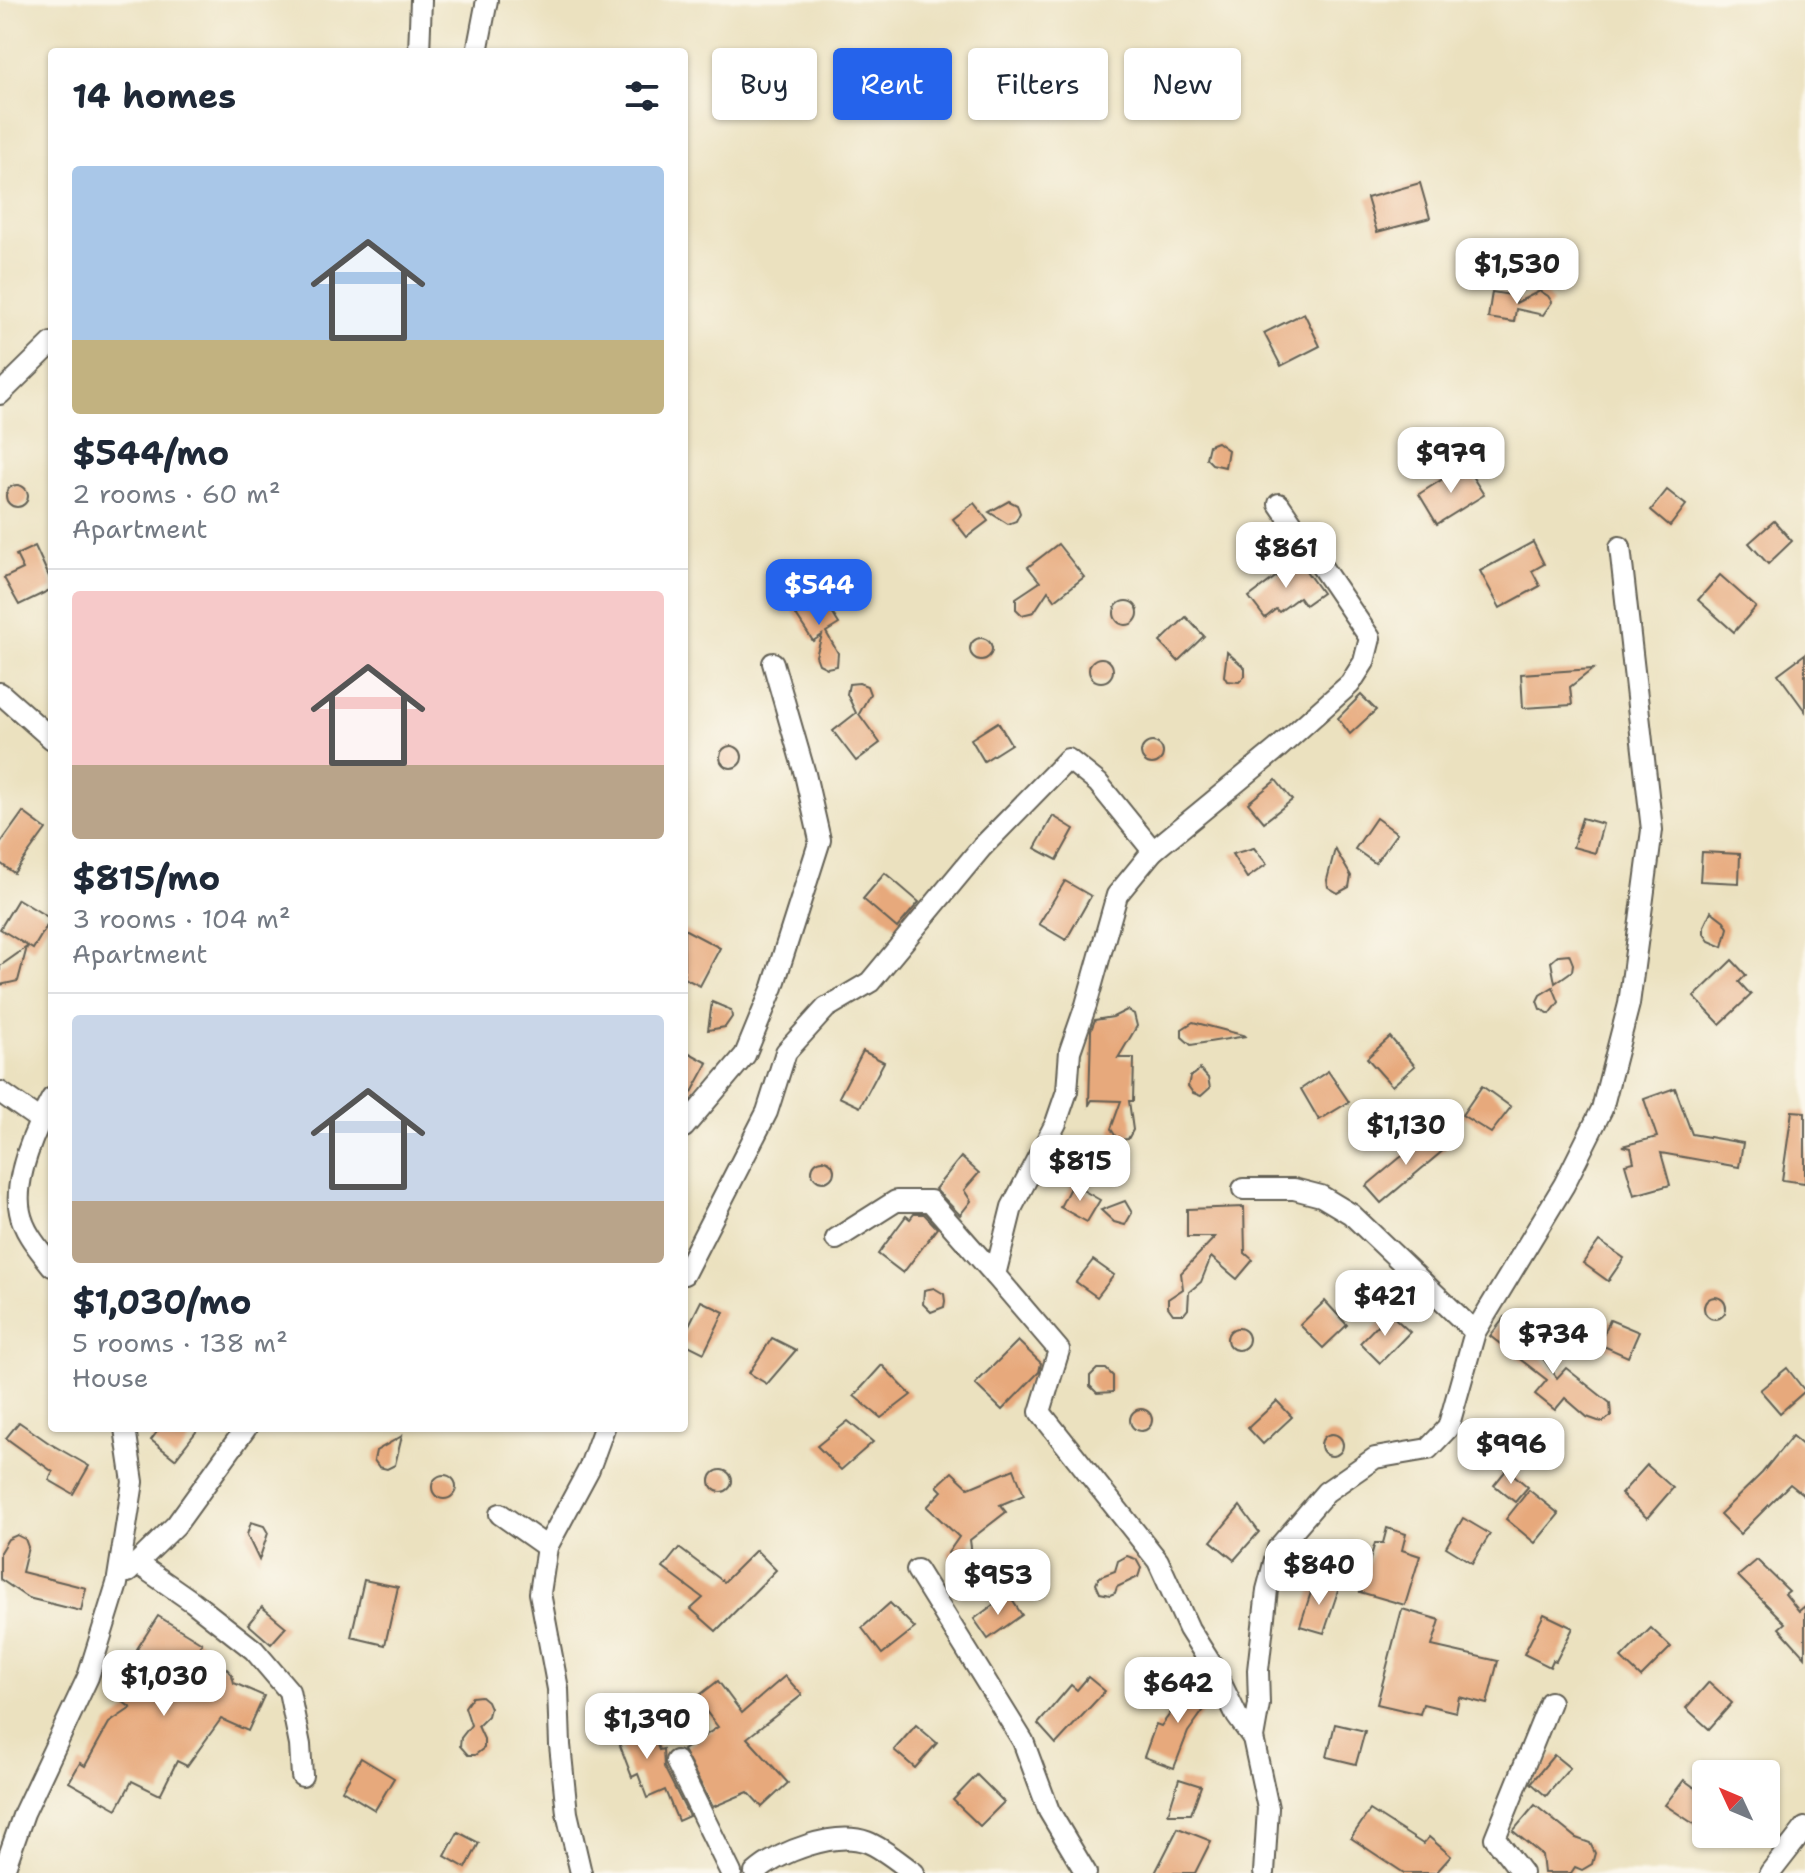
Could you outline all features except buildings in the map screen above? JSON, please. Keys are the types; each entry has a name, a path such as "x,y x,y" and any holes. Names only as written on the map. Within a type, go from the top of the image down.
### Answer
{"street":[{"path":"419,48 421,0"},
{"path":"478,48 487,0"},
{"path":"0,394 48,347"},
{"path":"995,1275 1012,1207 1056,1123 1067,1091 1070,1051 1117,895 1153,851 1329,703 1350,684 1364,662 1370,638 1279,504"},
{"path":"1264,1873 1268,1808 1253,1738 1259,1704 1258,1670 1267,1590 1278,1548 1326,1492 1375,1458 1428,1449 1448,1428 1475,1332 1564,1185 1602,1109 1629,1004 1652,830 1620,547"},
{"path":"688,1122 745,1055 773,987 820,840 805,774 773,663"},
{"path":"2,698 48,736"},
{"path":"688,1266 767,1112 786,1052 826,1008 870,982 981,848 1068,759 1098,783 1153,851"},
{"path":"0,1092 40,1120"},
{"path":"48,1105 19,1182 20,1212 31,1240 48,1261"},
{"path":"1243,1189 1294,1189 1321,1196 1351,1214 1475,1332"},
{"path":"836,1239 896,1201 930,1201 1059,1350 1040,1412 1158,1561 1189,1629 1213,1667 1237,1716 1253,1738"},
{"path":"3,1873 24,1813 88,1677 117,1584 133,1482 126,1432"},
{"path":"117,1584 176,1525 243,1432"},
{"path":"581,1873 567,1813 558,1689 540,1593 547,1547 589,1469 603,1432"},
{"path":"500,1514 547,1547"},
{"path":"137,1563 254,1650 289,1691 300,1745 302,1776"},
{"path":"917,1570 1023,1741 1049,1811 1086,1873"},
{"path":"1522,1873 1495,1838 1550,1702"},
{"path":"676,1761 731,1873"},
{"path":"1770,1873 1805,1828"},
{"path":"755,1873 796,1849 830,1839 866,1842 914,1873"}]}
